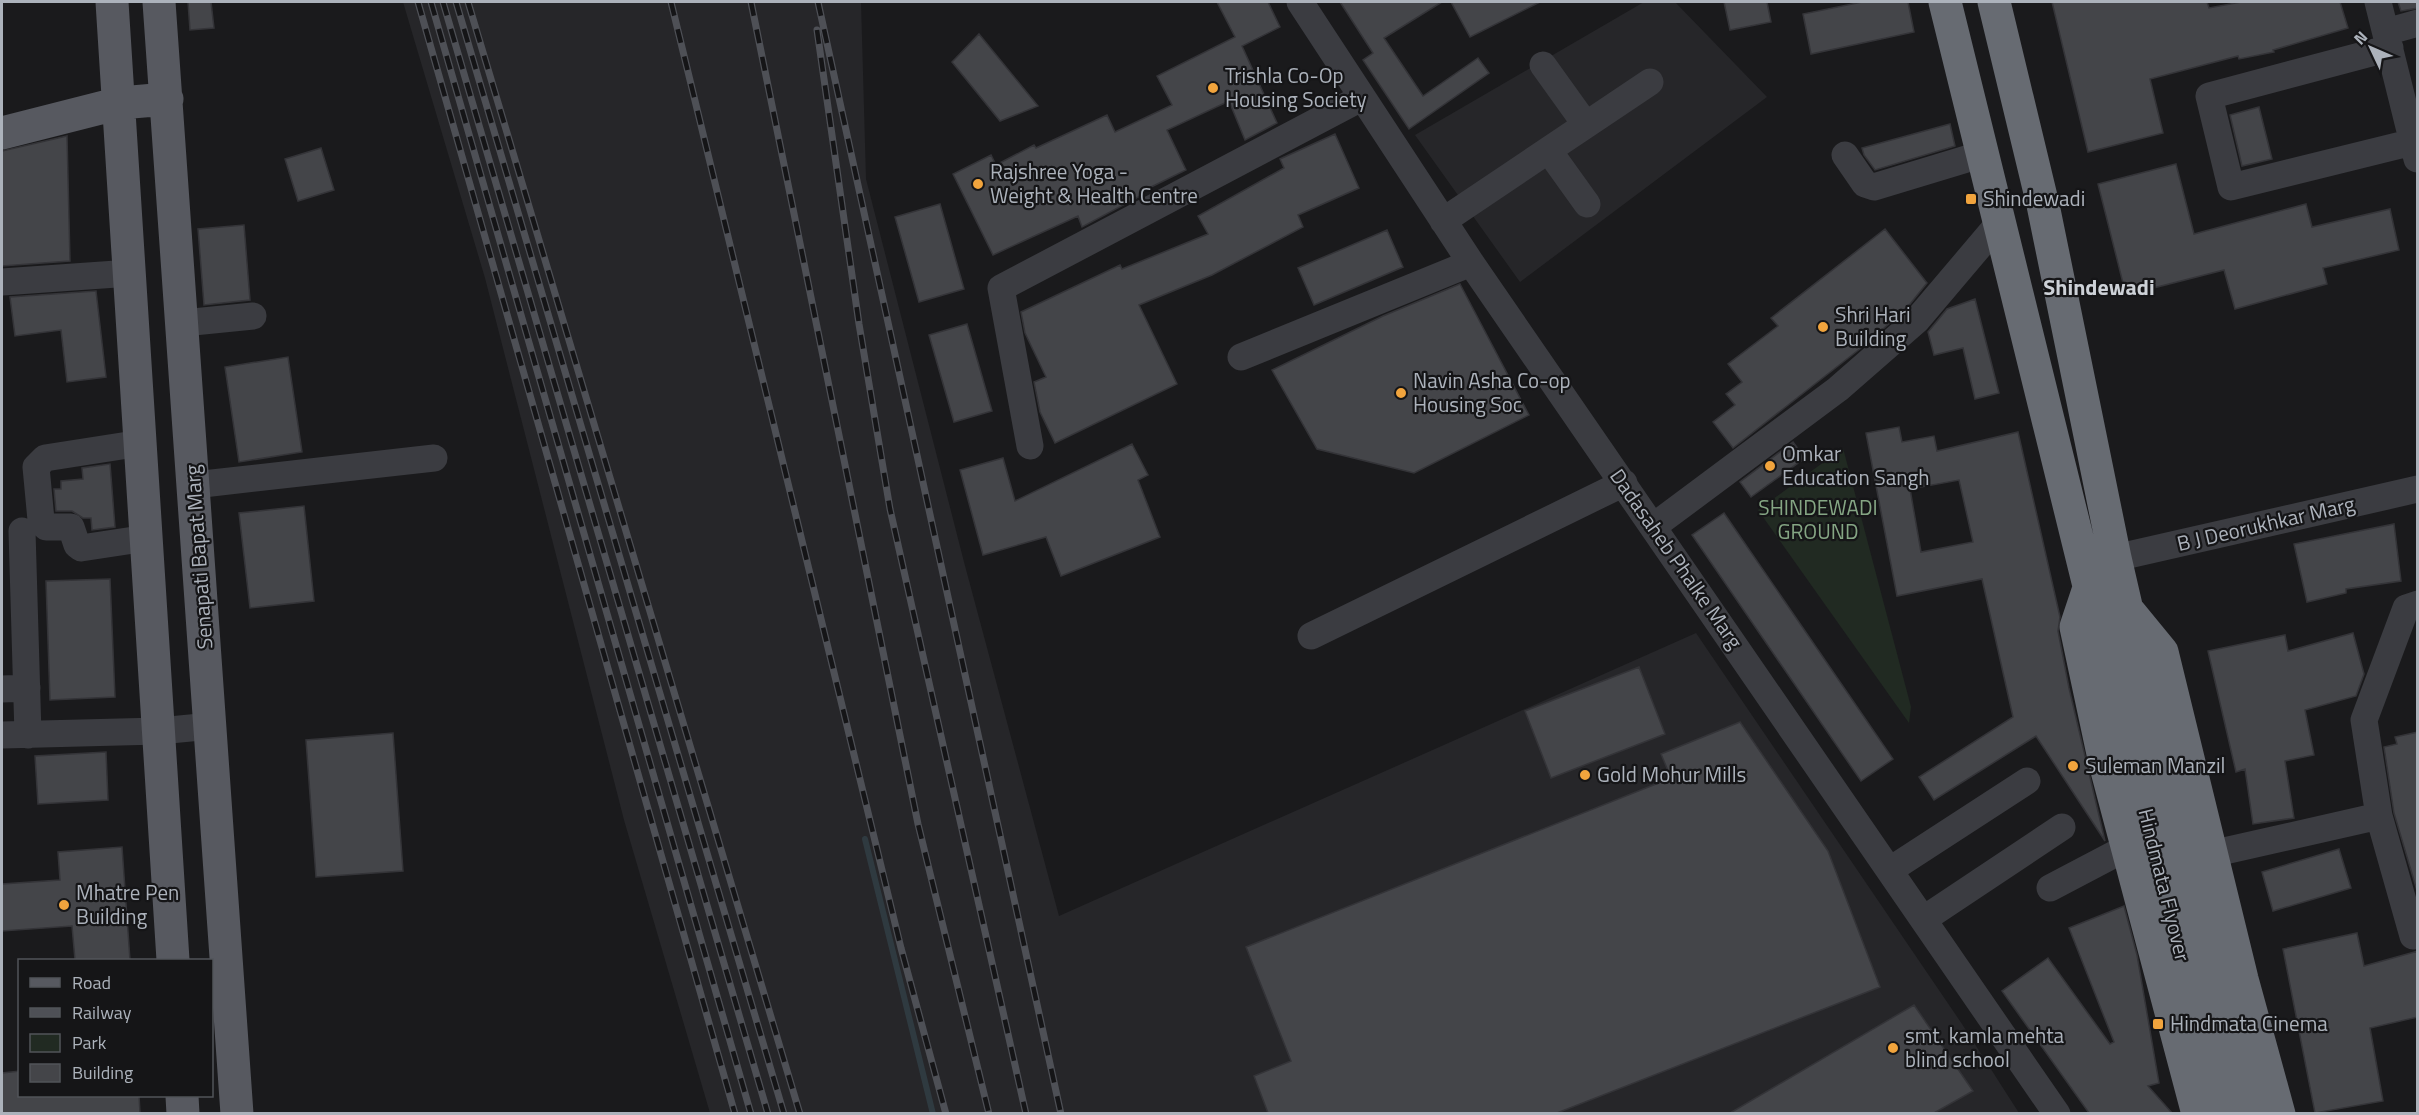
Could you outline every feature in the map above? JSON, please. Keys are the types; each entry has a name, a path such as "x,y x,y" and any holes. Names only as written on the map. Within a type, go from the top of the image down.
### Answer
{"highway":[{"name":"Hindmata Flyover","path":"1946,2 2090,585 2121,651 2253,1113"},
{"name":"Hindmata Flyover","path":"1994,2 2043,205 2127,610 2121,651 2224,1113"},
{"path":"2090,585 2076,627 2105,763 2198,1113"},
{"path":"2127,610 2162,652 2211,854 2279,1113"}],"main road":[{"path":"112,2 173,959"},
{"name":"Senapati Bapat Marg","path":"159,2 184,332 237,1113"},
{"path":"2,133 120,103 167,99"},
{"path":"135,344 184,332"},
{"path":"139,409 188,404"},
{"path":"182,1097 183,1113"}],"street":[{"name":"Dadasaheb Phalke Marg","path":"1300,2 1443,222 2057,1113"},
{"path":"2378,2 2388,40 2415,151 2231,188 2209,96 2388,40 2418,23"},
{"path":"1543,64 1586,125"},
{"path":"1443,222 1650,81"},
{"path":"1030,446 1001,288 1361,98"},
{"path":"1549,151 1587,204"},
{"path":"1845,155 1865,184 1874,187 1983,154"},
{"path":"1654,526 1838,389 1908,327 2000,222"},
{"path":"1241,357 1471,263"},
{"path":"2,282 130,273"},
{"path":"184,332 253,316"},
{"path":"141,443 45,458 36,467 41,520 46,527 71,527 77,545 81,548 147,538"},
{"path":"194,484 434,458"},
{"path":"1311,636 1624,483"},
{"name":"B J Deorukhkar Marg","path":"2115,558 2418,489"},
{"path":"22,531 14,688 28,735"},
{"path":"2418,604 2406,608 2364,720 2379,816 2413,936 2418,935"},
{"path":"2,735 159,731 211,726"},
{"path":"1890,870 2027,781"},
{"path":"2211,854 2379,816"},
{"path":"1924,920 2062,827"},
{"path":"2050,888 2128,848"}],"shaded area":[{"path":"403,2 861,2 866,179 964,562 1059,916 1696,633 1962,1024 2019,1113 710,1113 624,820 485,278"},
{"path":"1644,2 1675,2 1767,97 1520,282 1415,135"}],"green space":[{"name":"SHINDEWADI GROUND","path":"1843,448 1911,707 1909,723 1758,510"}],"building":[{"path":"188,2 211,2 214,28 190,30"},
{"path":"1217,2 1268,2 1280,27 1242,46 1277,123 1245,140 1229,101 1167,130 1186,170 1143,191 1144,194 1082,227 1078,216 993,255 953,174 991,155 996,165 1034,145 1036,148 1107,115 1115,132 1172,105 1157,76 1235,37"},
{"path":"1340,2 1442,2 1384,38 1423,96 1478,58 1489,73 1409,129 1363,60 1373,53"},
{"path":"1451,2 1540,2 1470,37"},
{"path":"1724,2 1767,2 1771,22 1730,30"},
{"path":"1862,2 1908,2 1914,32 1811,54 1803,14"},
{"path":"2052,2 2207,2 2209,8 2241,2 2340,2 2348,28 2273,50 2274,52 2239,59 2238,56 2150,79 2163,133 2088,152"},
{"path":"2398,2 2418,2 2418,8 2401,11"},
{"path":"979,34 1038,106 1000,121 952,62"},
{"path":"2259,107 2272,159 2242,166 2230,115"},
{"path":"1950,124 1955,146 1875,170 1864,155 1862,148"},
{"path":"1335,134 1359,188 1298,215 1303,227 1212,275 1139,305 1177,384 1055,443 1040,412 1034,382 1046,377 1025,333 1021,312 1120,265 1122,269 1208,234 1198,216 1284,168 1280,159"},
{"path":"67,136 70,261 2,266 2,151"},
{"path":"321,148 334,190 298,201 285,159"},
{"path":"2176,164 2194,234 2306,204 2312,227 2390,209 2399,250 2323,268 2327,284 2235,309 2224,270 2126,295 2098,184"},
{"path":"940,204 964,289 919,302 895,217"},
{"path":"244,225 250,300 204,305 198,229"},
{"path":"1885,229 1927,283 1906,309 1861,348 1733,448 1713,422 1735,405 1726,394 1742,382 1728,364 1778,326 1771,318"},
{"path":"1387,230 1403,267 1314,305 1298,268"},
{"name":"Navin Asha Co-op Housing Soc","path":"1460,284 1529,415 1414,473 1317,449 1272,370 1383,316"},
{"path":"96,291 106,377 67,382 61,330 15,336 10,297"},
{"path":"1975,299 1999,393 1975,399 1963,348 1934,355 1928,332 1947,309"},
{"path":"967,324 992,411 954,422 929,335"},
{"path":"288,357 302,452 239,462 225,367"},
{"path":"1899,427 1902,442 1934,436 1937,451 2018,432 2060,617 2058,631 2069,688 2105,841 2036,736 1934,800 1919,777 2013,717 1982,579 1897,596 1866,433","holes":["1959,480 1973,542 1921,552 1910,489"]},
{"name":"Omkar Education Sangh","path":"1793,442 1805,458 1751,497 1740,482"},
{"path":"1132,444 1148,475 1138,480 1160,537 1061,576 1046,537 983,555 960,470 1003,458 1015,501"},
{"path":"110,464 115,527 92,530 91,518 83,518 72,511 56,511 54,489 61,489 61,481 83,479 82,468"},
{"path":"304,506 314,601 250,608 239,513"},
{"path":"1724,513 1893,759 1861,781 1692,535"},
{"path":"2394,524 2401,581 2346,589 2346,593 2307,602 2294,544"},
{"path":"110,579 115,697 50,700 46,581"},
{"path":"2353,633 2364,674 2356,696 2305,710 2314,755 2285,761 2294,818 2253,824 2245,769 2236,772 2208,651 2285,635 2288,651"},
{"path":"1639,667 1665,734 1551,778 1525,711"},
{"path":"1740,722 1828,851 1880,987 1557,1113 1268,1113 1254,1076 1291,1061 1246,947 1671,778 1661,754"},
{"path":"2418,732 2418,894 2394,813 2384,747 2397,744 2395,737"},
{"path":"393,733 403,871 316,877 306,740"},
{"path":"106,752 108,800 38,804 35,756"},
{"name":"Mhatre Pen Building","path":"122,847 130,959 75,959 72,926 2,931 2,884 60,880 58,852"},
{"path":"2339,849 2351,888 2273,911 2262,872"},
{"path":"2124,906 2137,955 2159,1083 2148,1086 2172,1113 2089,1113 2002,991 2048,958 2110,1044 2114,1042 2069,928"},
{"path":"2357,933 2364,966 2418,951 2418,1017 2370,1028 2383,1101 2315,1113 2283,949"},
{"name":"smt. kamla mehta blind school","path":"1914,1005 1973,1091 1934,1113 1730,1113"},
{"path":"18,1071 18,1097 139,1097 140,1113 2,1113 2,1073"}],"waterway":[{"path":"865,839 933,1114"}],"railway":[{"path":"418,2 735,1114"},
{"path":"431,2 751,1114"},
{"path":"443,2 768,1114"},
{"path":"456,2 784,1114"},
{"path":"468,2 800,1114"},
{"path":"671,2 901,948 946,1114"},
{"path":"751,2 918,824 989,1114"},
{"path":"818,2 1061,1114"},
{"path":"817,30 859,324 890,509 1026,1114"}],"place":[{"name":"Trishla Co-Op Housing Society","path":"1213,88"},
{"name":"Rajshree Yoga - Weight & Health Centre","path":"978,184"},
{"name":"Shindewadi","path":"1971,199"},
{"name":"Shri Hari Building","path":"1823,327"},
{"name":"Navin Asha Co-op Housing Soc","path":"1401,393"},
{"name":"Omkar Education Sangh","path":"1770,466"},
{"name":"Suleman Manzil","path":"2073,766"},
{"name":"Gold Mohur Mills","path":"1585,775"},
{"name":"Mhatre Pen Building","path":"64,905"},
{"name":"Hindmata Cinema","path":"2158,1024"},
{"name":"smt. kamla mehta blind school","path":"1893,1048"}],"district":[{"name":"Shindewadi","path":"2099,287"}]}
